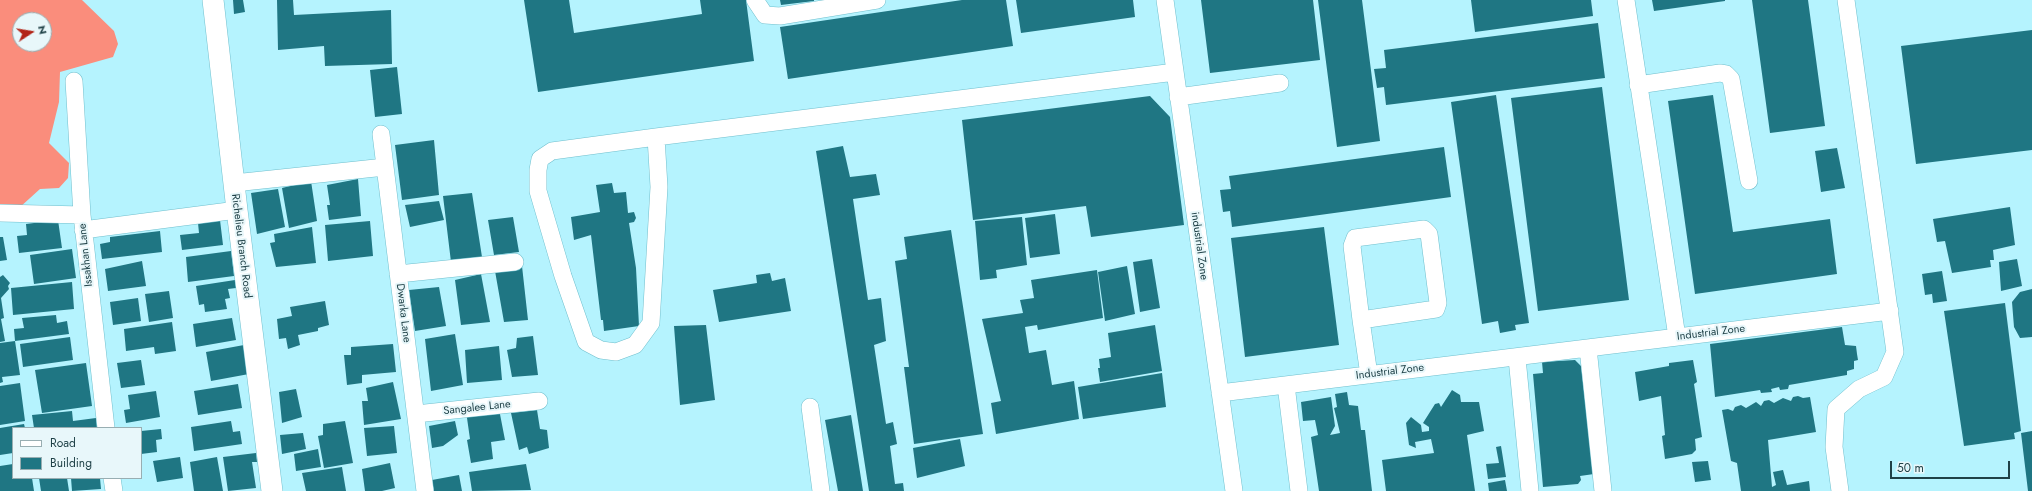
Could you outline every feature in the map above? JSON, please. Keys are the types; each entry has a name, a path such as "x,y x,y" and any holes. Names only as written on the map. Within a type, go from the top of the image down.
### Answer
{"main road":[{"name":"Richelieu Branch Road","path":"213,0 237,210 272,491"}],"street":[{"path":"755,0 765,15 780,16 877,0"},
{"name":"industrial Zone","path":"1165,0 1234,491"},
{"path":"1626,0 1677,337"},
{"path":"1840,491 1834,447 1836,409 1859,389 1884,377 1895,352 1846,0"},
{"path":"656,137 659,187 651,323 635,345 616,352 601,350 586,342 563,276 538,191 538,170 540,159 552,151 656,137 1175,72"},
{"path":"1638,85 1720,72 1726,74 1731,79 1749,181"},
{"name":"Issakhan Lane","path":"74,81 83,223 106,427"},
{"path":"1178,97 1280,83"},
{"name":"Dwarka Lane","path":"381,134 425,491"},
{"path":"234,183 385,167"},
{"path":"0,213 83,223 237,210"},
{"path":"1361,320 1436,309 1438,302 1428,234 1424,229 1355,238 1352,246 1361,320 1368,375"},
{"path":"398,274 515,262"},
{"name":"Industrial Zone","path":"1220,393 1517,358 1890,311"},
{"path":"1588,348 1603,491"},
{"path":"1517,358 1530,491"},
{"path":"1286,385 1299,491"},
{"name":"Sangalee Lane","path":"416,414 539,401"},
{"path":"810,407 821,491"},
{"path":"112,479 114,491"}],"shaded area":[{"path":"0,0 82,0 114,31 118,44 113,57 60,72 59,102 49,143 69,163 68,178 59,188 40,189 19,208 0,211"}],"building":[{"path":"233,0 243,0 245,12 234,14"},
{"path":"277,0 293,0 294,15 391,10 392,64 325,66 324,46 278,50"},
{"path":"524,0 569,0 574,33 702,14 700,0 746,0 754,61 538,92"},
{"path":"780,0 814,0 814,1 781,5"},
{"path":"962,0 1006,0 1013,46 788,79 780,27"},
{"path":"1016,0 1133,0 1135,17 1021,33"},
{"path":"1201,0 1313,0 1320,60 1210,73"},
{"path":"1318,0 1362,0 1380,141 1337,147"},
{"path":"1471,0 1591,0 1593,16 1475,32"},
{"path":"1652,0 1725,0 1725,1 1654,11"},
{"path":"1752,0 1808,0 1825,126 1770,133"},
{"path":"1598,23 1605,78 1386,105 1384,87 1377,88 1374,69 1386,68 1384,50"},
{"path":"2032,30 2032,150 1916,164 1901,46"},
{"path":"397,67 402,114 375,117 370,70"},
{"path":"1602,87 1629,300 1538,311 1511,98"},
{"path":"1496,95 1529,323 1515,325 1516,330 1500,333 1498,321 1482,324 1451,102"},
{"path":"1713,95 1733,232 1830,219 1837,274 1695,294 1668,101"},
{"path":"1150,96 1170,117 1184,225 1091,237 1086,206 973,220 962,120"},
{"path":"434,140 439,195 402,200 395,145"},
{"path":"843,146 850,177 876,174 880,195 853,199 868,300 881,298 886,341 874,345 886,424 893,422 897,444 890,446 895,484 903,483 904,491 869,491 816,151"},
{"path":"1444,147 1451,197 1232,227 1230,211 1223,212 1220,190 1231,189 1229,176"},
{"path":"1837,148 1845,188 1821,192 1815,151"},
{"path":"358,179 361,216 329,220 327,205 330,205 327,185"},
{"path":"311,181 317,221 289,228 282,188"},
{"path":"612,183 614,193 626,192 628,213 634,212 636,218 634,222 629,223 636,268 639,326 604,331 603,320 601,320 591,235 574,240 571,217 600,212 596,185"},
{"path":"278,189 285,227 257,234 251,193"},
{"path":"472,193 482,257 451,262 443,196"},
{"path":"439,201 444,220 410,227 405,205"},
{"path":"2010,207 2015,245 1993,250 1994,260 1990,260 1991,267 1952,273 1945,241 1937,242 1933,219"},
{"path":"1055,214 1060,254 1030,258 1025,218"},
{"path":"513,217 519,252 494,255 488,220"},
{"path":"1022,217 1027,265 996,270 997,278 980,280 975,221"},
{"path":"58,220 62,248 19,253 17,236 27,235 26,224"},
{"path":"220,220 223,245 182,250 180,235 199,233 198,223"},
{"path":"370,221 373,256 328,261 325,225"},
{"path":"312,227 316,263 276,267 270,243 275,242 274,234"},
{"path":"1324,227 1339,345 1245,357 1231,238"},
{"path":"951,230 983,434 914,444 904,367 909,367 895,261 907,259 904,237"},
{"path":"160,231 162,252 102,259 100,244 110,242 110,237"},
{"path":"0,237 3,237 7,260 0,261"},
{"path":"72,249 76,278 34,284 30,255"},
{"path":"231,251 234,276 188,282 186,257"},
{"path":"1152,259 1160,308 1140,312 1133,262"},
{"path":"2017,259 2022,286 2001,291 1999,262"},
{"path":"142,261 146,286 108,291 105,269"},
{"path":"522,266 528,320 504,322 495,271"},
{"path":"1127,266 1135,314 1105,321 1098,272"},
{"path":"1097,270 1103,318 1038,330 1037,325 1025,327 1029,353 1046,350 1052,385 1074,381 1079,419 996,434 991,403 1001,401 982,319 1023,313 1020,300 1034,298 1031,280"},
{"path":"1942,271 1947,301 1933,303 1932,294 1925,295 1922,274"},
{"path":"770,273 772,281 785,278 791,311 719,322 713,290 757,283 756,275"},
{"path":"481,274 490,322 461,325 455,280"},
{"path":"3,275 10,283 8,286 9,289 1,298 4,318 1,319 5,341 0,342 0,277"},
{"path":"235,280 236,288 228,289 230,298 225,299 227,309 205,312 204,304 199,305 196,286"},
{"path":"72,282 74,309 13,315 11,288"},
{"path":"439,287 446,326 415,331 409,290"},
{"path":"2032,289 2032,337 2020,338 2014,327 2012,302 2020,292"},
{"path":"169,291 173,318 149,322 145,294"},
{"path":"138,298 141,321 113,325 110,302"},
{"path":"325,301 329,325 318,328 318,331 298,335 300,345 288,349 286,338 279,339 277,319 292,316 290,307"},
{"path":"2005,303 2021,431 2014,433 2015,439 1964,446 1944,311"},
{"path":"56,315 57,323 67,321 69,334 15,341 14,329 24,328 22,318"},
{"path":"232,318 236,340 196,347 193,324"},
{"path":"172,322 176,351 155,354 154,347 126,351 124,329"},
{"path":"706,325 715,400 680,405 674,326"},
{"path":"1155,325 1162,371 1100,382 1098,368 1100,368 1099,359 1111,357 1108,333"},
{"path":"1842,327 1845,345 1856,346 1858,360 1854,361 1854,369 1847,371 1847,375 1789,385 1788,389 1780,390 1779,387 1771,389 1772,392 1761,393 1760,390 1715,397 1710,344"},
{"path":"455,334 463,385 431,391 425,339"},
{"path":"533,336 538,375 512,377 507,350 516,348 517,338"},
{"path":"70,337 73,360 23,367 20,344"},
{"path":"15,341 20,375 2,377 3,382 0,383 0,343"},
{"path":"393,344 396,372 362,375 362,383 347,385 344,355 351,355 351,347"},
{"path":"244,345 249,374 211,381 206,352"},
{"path":"499,346 502,380 467,383 465,350"},
{"path":"141,360 145,385 121,388 117,363"},
{"path":"1575,360 1581,366 1594,474 1580,476 1581,480 1578,484 1543,487 1533,374 1543,373 1542,362"},
{"path":"1693,360 1697,382 1694,384 1702,437 1695,439 1696,450 1692,454 1665,459 1662,436 1665,435 1661,396 1639,401 1635,372 1669,366 1669,363"},
{"path":"86,363 92,406 42,413 35,370"},
{"path":"1162,373 1166,407 1083,419 1078,387"},
{"path":"393,382 401,419 364,425 362,401 368,401 366,388"},
{"path":"20,383 25,421 0,425 0,386"},
{"path":"238,384 242,408 198,415 194,391"},
{"path":"296,389 302,417 282,423 279,392"},
{"path":"1452,390 1460,395 1461,402 1479,402 1484,431 1467,435 1475,491 1386,491 1382,460 1434,453 1431,439 1415,442 1416,448 1409,445 1406,423 1411,417 1421,425 1422,432 1429,431 1429,427 1423,423 1435,404 1439,403 1441,407"},
{"path":"156,391 160,417 126,423 124,410 130,409 128,395"},
{"path":"1347,392 1349,405 1358,406 1361,430 1365,430 1372,491 1319,491 1311,437 1318,435 1315,420 1303,421 1301,402 1331,397 1335,426 1330,435 1340,433 1334,408 1337,407 1335,394"},
{"path":"1798,396 1803,398 1810,397 1816,432 1768,440 1772,487 1776,485 1773,472 1783,470 1787,485 1809,481 1810,491 1741,491 1737,463 1731,461 1722,410 1728,409 1733,411 1735,407 1741,405 1746,408 1756,402 1761,406 1764,401 1769,400 1774,403 1783,398 1791,401 1793,397"},
{"path":"499,409 505,440 491,442 493,459 471,463 467,440 470,439 466,411"},
{"path":"537,410 540,429 547,430 549,448 529,454 527,447 519,450 511,413"},
{"path":"72,411 73,421 96,418 97,427 34,427 32,415"},
{"path":"851,415 863,491 838,491 825,420"},
{"path":"231,421 233,432 240,431 242,444 194,451 191,427"},
{"path":"345,421 353,463 324,468 318,436 323,435 323,424"},
{"path":"455,421 458,435 443,446 432,448 429,426"},
{"path":"24,424 25,427 12,427 12,453 0,455 0,428"},
{"path":"394,426 397,453 367,456 364,428"},
{"path":"161,429 162,439 156,440 157,452 142,454 142,431"},
{"path":"2032,431 2032,491 2028,491 2021,433"},
{"path":"303,433 306,449 282,454 280,435"},
{"path":"960,439 965,466 917,478 913,448"},
{"path":"1501,446 1506,477 1488,479 1486,464 1499,463 1496,447"},
{"path":"318,449 321,467 296,471 294,454"},
{"path":"256,453 257,462 252,462 256,488 228,491 223,457"},
{"path":"180,457 183,478 157,482 153,461"},
{"path":"217,457 223,491 194,491 190,462"},
{"path":"1708,461 1711,480 1695,482 1692,462"},
{"path":"390,463 395,488 382,491 365,491 362,469"},
{"path":"12,464 12,479 32,479 34,491 0,491 0,466"},
{"path":"526,464 531,490 472,491 469,472"},
{"path":"342,467 346,491 306,491 302,473"},
{"path":"459,475 462,491 434,491 432,480"},
{"path":"39,479 67,479 69,491 41,491"},
{"path":"71,479 100,479 101,489 72,491"},
{"path":"1505,480 1507,491 1489,491 1488,483"}]}
